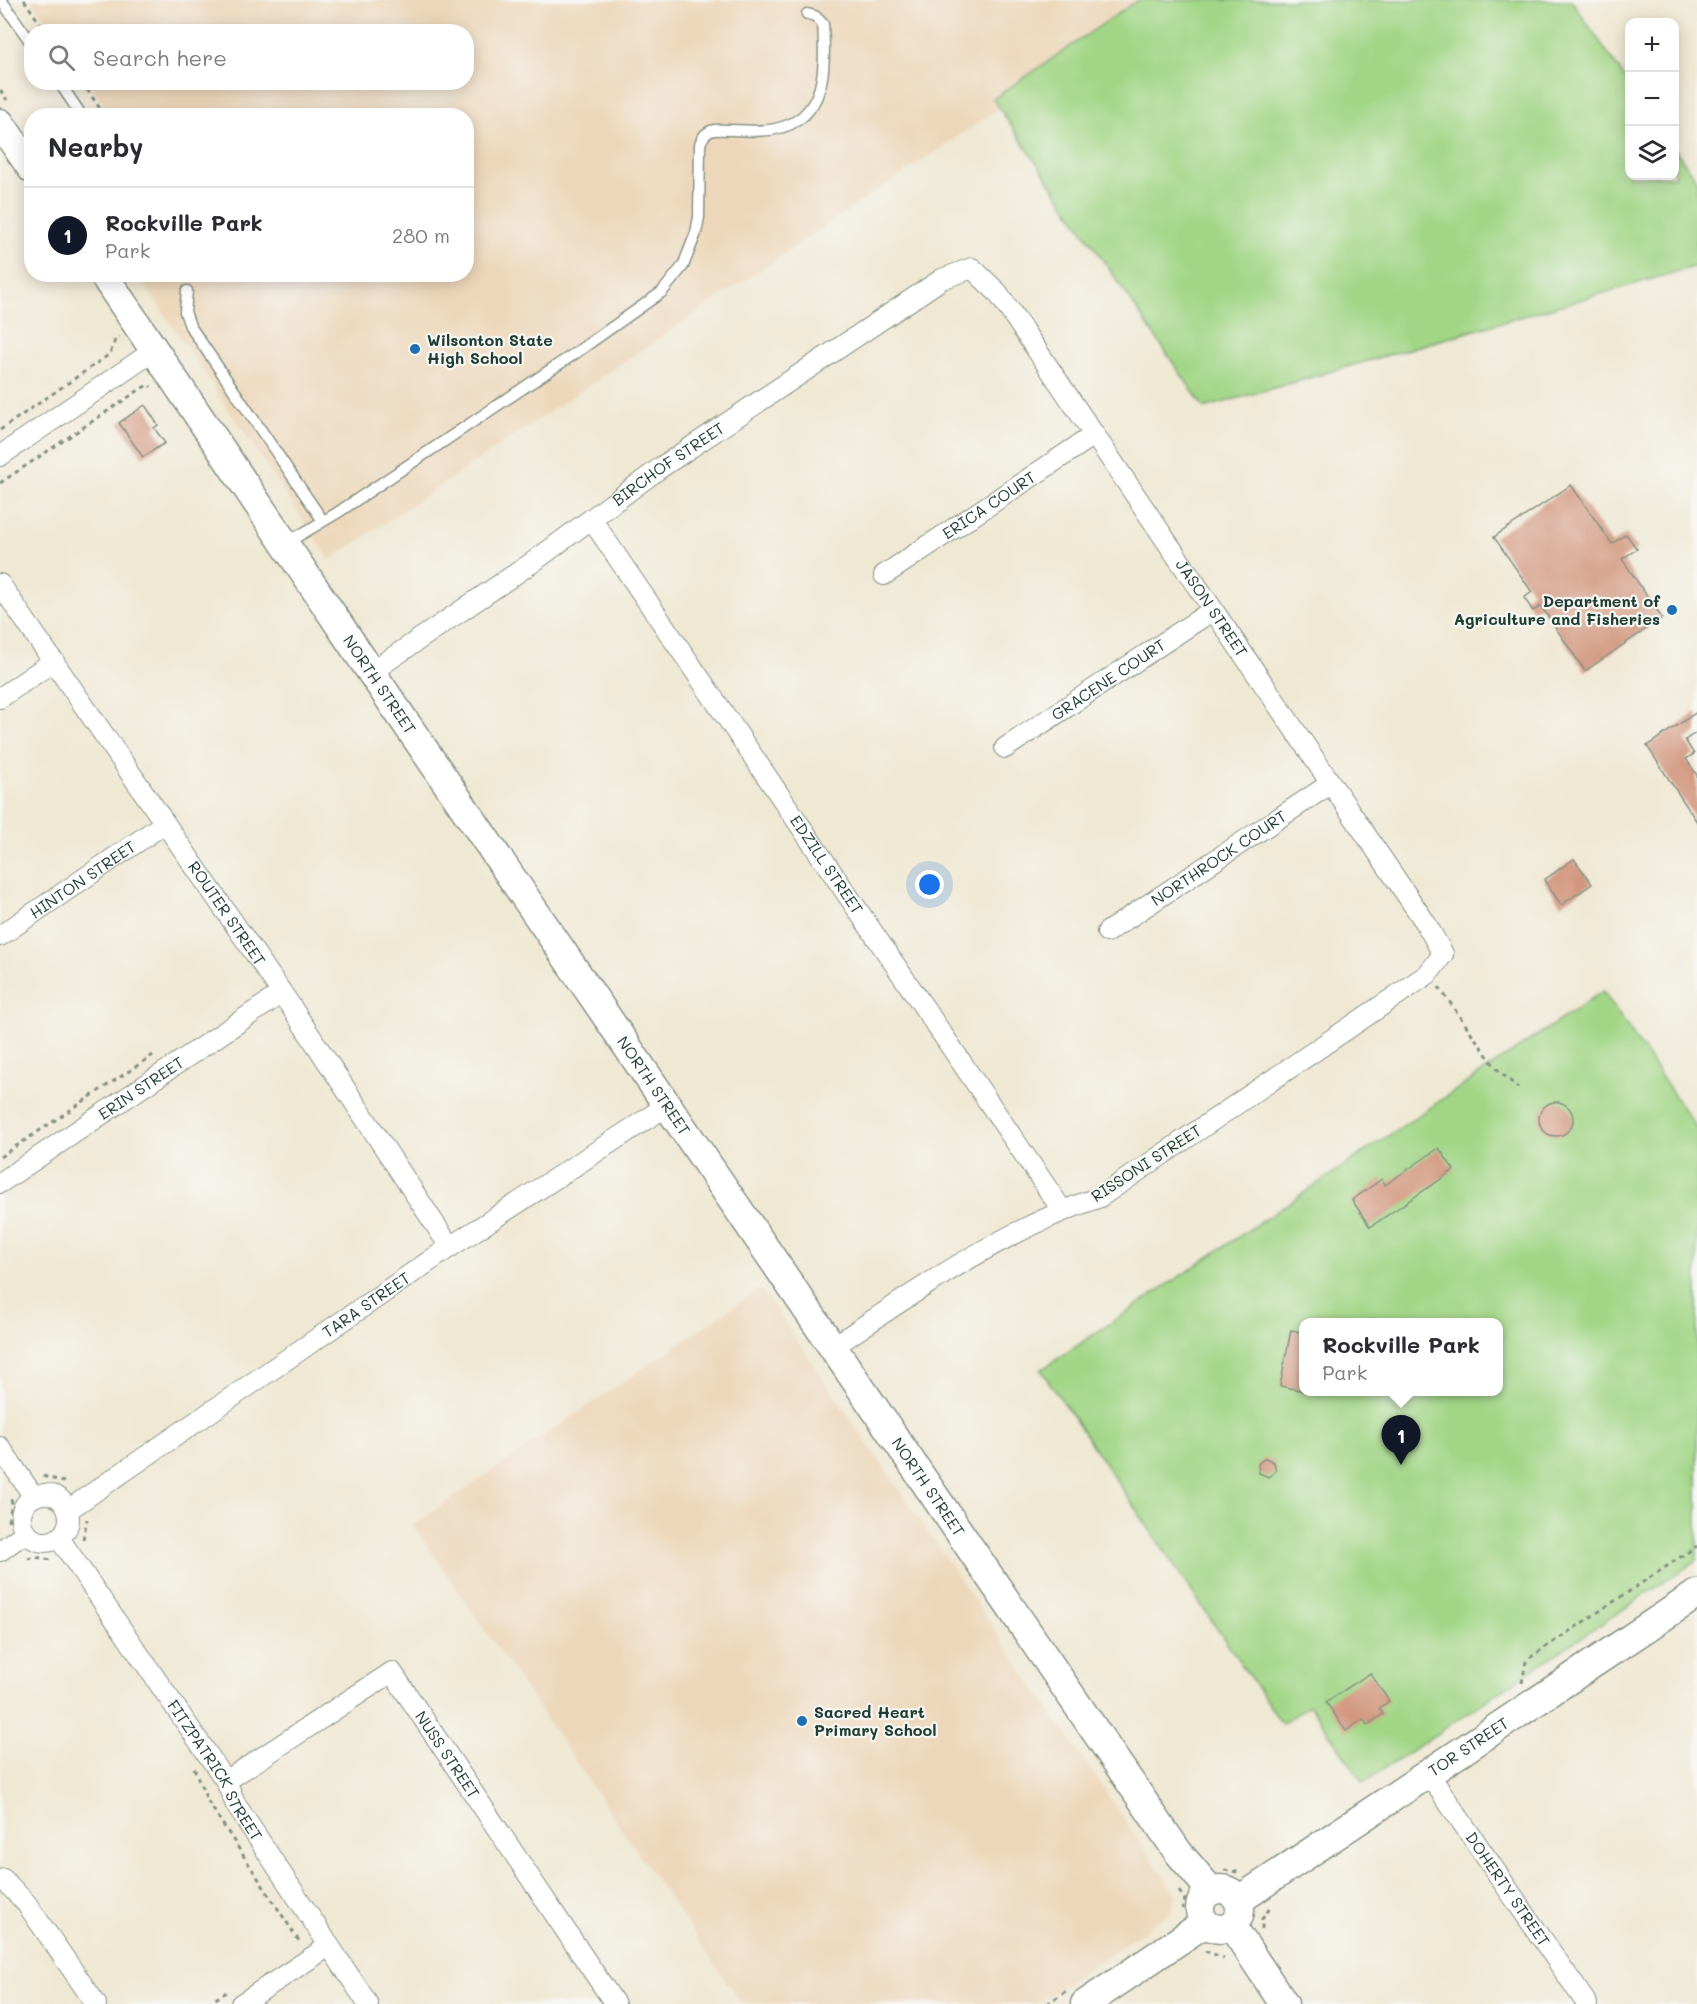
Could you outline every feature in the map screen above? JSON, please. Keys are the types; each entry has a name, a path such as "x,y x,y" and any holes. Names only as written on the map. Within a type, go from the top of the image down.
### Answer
{"street":[{"path":"0,123 24,158"},
{"name":"JASON STREET","path":"972,268 998,293 1425,922 1443,954"},
{"name":"BIRCHOF STREET","path":"371,672 592,520 660,468 932,285 972,268"},
{"name":"NORTH STREET","path":"109,282 371,672 1178,1852 1213,1880"},
{"path":"0,456 155,350"},
{"name":"ERICA COURT","path":"884,575 1094,435"},
{"name":"EDZILL STREET","path":"592,520 1062,1210"},
{"name":"ROUTER STREET","path":"0,584 282,993 450,1247"},
{"name":"GRACENE COURT","path":"1005,748 1212,609"},
{"path":"0,698 54,661"},
{"name":"NORTHROCK COURT","path":"1107,932 1330,784"},
{"name":"HINTON STREET","path":"0,936 165,823"},
{"name":"RISSONI STREET","path":"833,1347 954,1266 1062,1210 1100,1197 1428,974 1443,954"},
{"name":"ERIN STREET","path":"0,1183 282,993"},
{"name":"TARA STREET","path":"68,1510 450,1247 668,1105"},
{"path":"0,1447 34,1497"},
{"path":"50,1495 57,1497 68,1510 68,1525 59,1538 52,1541 37,1541 26,1532 21,1516 28,1502 34,1497 50,1495"},
{"path":"0,1551 26,1532"},
{"name":"FITZPATRICK STREET","path":"59,1538 226,1782 236,1805 368,2004"},
{"name":"TOR STREET","path":"1085,2004 1697,1594"},
{"name":"NUSS STREET","path":"226,1782 392,1672 615,2004"},
{"name":"DOHERTY STREET","path":"1428,1773 1587,2004"},
{"path":"2,1880 26,1903 96,2004"},
{"path":"1213,1880 1201,1902 1200,1909 1230,1905 1284,2004"},
{"path":"241,2004 329,1946"}],"lane":[{"path":"1,0 24,33"},
{"path":"285,544 586,346 662,292 683,266 696,233 699,216 700,144 703,136 714,130 772,130 786,126 805,114 817,100 822,79 823,24 815,16 807,14"},
{"path":"64,90 77,108"},
{"path":"187,291 185,312 190,326 323,521"}],"path":[{"path":"24,0 40,24"},
{"path":"87,90 100,108"},
{"path":"0,430 111,354 115,340 119,337"},
{"path":"0,483 142,387 149,385"},
{"path":"1428,974 1438,984 1496,1068 1518,1088"},
{"path":"0,1157 154,1054"},
{"path":"43,1476 64,1482"},
{"path":"5,1525 9,1519 12,1504 6,1490"},
{"path":"83,1539 87,1518"},
{"path":"1516,1690 1523,1679 1526,1662 1532,1657 1697,1546"},
{"path":"28,1559 35,1557 54,1560 58,1563"},
{"path":"192,1763 207,1800 311,1958"},
{"path":"1213,1880 1230,1905"}],"shaded area":[{"name":"Wilsonton State High School","path":"31,0 1138,0 994,99 1000,108 330,560 143,282 474,282 474,108 105,108 93,90 474,90 474,24 48,24"},
{"name":"Sacred Heart Primary School","path":"761,1288 1176,1895 1171,1912 1037,2004 742,2004 413,1525"}],"green space":[{"path":"1138,0 1571,0 1625,78 1625,180 1679,180 1679,155 1697,181 1697,266 1204,408 993,99"},
{"path":"1603,991 1697,1129 1697,1560 1363,1783 1310,1705 1282,1724 1041,1370"}],"building":[{"path":"145,405 158,425 154,428 165,443 143,457 119,423"},
{"path":"1571,485 1612,544 1626,534 1637,549 1622,559 1662,618 1585,671 1541,606 1533,611 1524,598 1532,592 1494,537"},
{"path":"1697,712 1697,732 1685,740 1694,754 1686,759 1697,775 1697,822 1647,746"},
{"path":"1574,859 1592,884 1561,905 1544,880"},
{"path":"1556,1102 1568,1107 1573,1119 1568,1131 1556,1136 1544,1131 1539,1119 1544,1107"},
{"path":"1439,1148 1454,1170 1370,1227 1352,1200 1382,1179 1385,1185"},
{"path":"1291,1330 1299,1332 1299,1390 1280,1386"},
{"path":"1265,1458 1274,1462 1276,1471 1268,1477 1259,1473 1258,1464"},
{"path":"1370,1673 1389,1701 1379,1708 1383,1714 1367,1725 1363,1719 1346,1731 1326,1702"}],"place":[{"name":"Wilsonton State High School","path":"415,349"},
{"name":"Department of Agriculture and Fisheries","path":"1672,610"},
{"name":"Rockville Park","path":"1401,1465"},
{"name":"Sacred Heart Primary School","path":"802,1721"}]}
